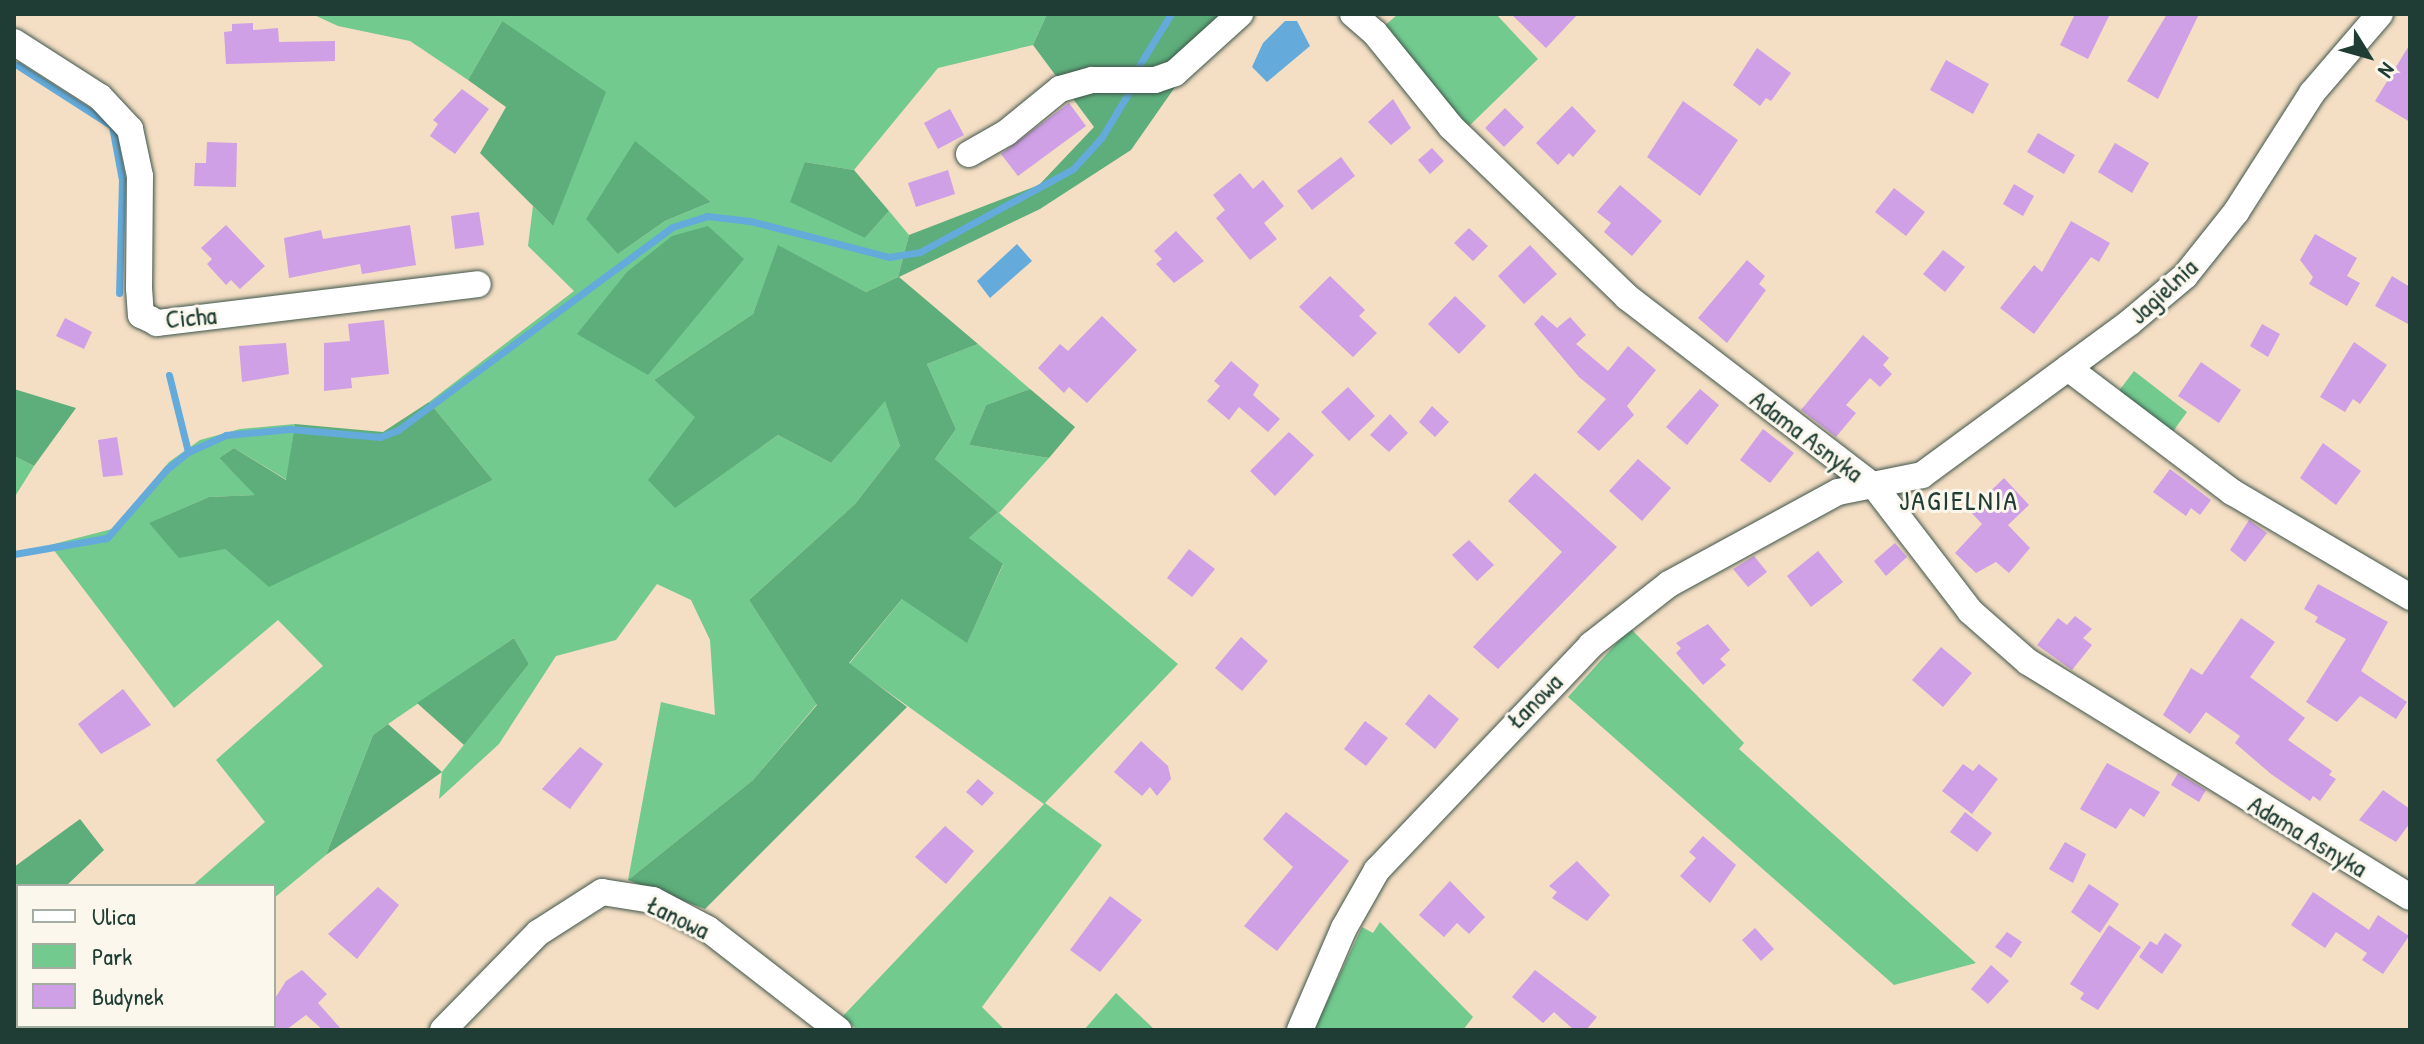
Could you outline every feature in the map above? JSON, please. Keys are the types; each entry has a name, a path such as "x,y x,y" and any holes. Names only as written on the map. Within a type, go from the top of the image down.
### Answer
{"street":[{"path":"969,154 1006,133 1060,89 1092,80 1155,80 1175,73 1210,35 1240,14"},
{"name":"Adama Asnyka","path":"1353,14 1375,33 1462,138 1627,297 1875,487 1970,611 2028,662 2410,897"},
{"name":"Jagielnia","path":"1875,487 1922,475 2068,368 2185,276 2236,212 2312,93 2380,14"},
{"name":"Cicha","path":"14,42 100,97 130,129 140,176 141,315 157,323 478,284"},
{"path":"2068,368 2232,492 2410,597"},
{"name":"Łanowa","path":"1300,1030 1344,928 1377,870 1443,794 1591,645 1669,584 1838,492 1875,487"},
{"name":"Łanowa","path":"443,1030 538,933 602,892 653,900 708,929 838,1030"}],"green space":[{"path":"312,14 1047,14 1033,45 938,68 854,170 805,162 865,238 889,211 909,235 898,277 866,292 779,246 753,314 654,380 696,417 649,480 675,507 778,435 831,463 885,400 900,446 855,504 749,600 817,704 753,780 628,880 661,702 715,715 710,640 691,600 657,584 616,640 556,656 499,744 439,799 442,772 529,664 514,638 373,735 326,855 276,896 276,884 194,884 265,822 216,760 323,666 278,620 174,708 50,545 112,529 169,462 200,440 240,429 295,424 287,480 234,448 219,458 256,495 209,497 150,523 225,549 269,586 493,480 429,402 574,291 528,246 533,206 553,226 502,21 468,80 410,41 338,26","holes":["634,142 711,202 665,221 618,254"]},
{"path":"1047,14 1226,14 1131,150 1040,209 899,277 978,344 927,364 956,429 935,459 998,512 969,538 1003,564 967,643 902,599 849,663 907,707 705,909 628,880 753,780 817,705 749,600 855,504 900,446 885,401 831,463 778,435 675,508 648,480 695,417 654,380 753,314 778,245 866,292 898,277 909,235 1039,185 1094,127 1033,45"},
{"path":"1398,14 1496,14 1538,59 1467,128 1382,28"},
{"path":"502,21 606,92 553,226 480,153 506,107 468,80"},
{"path":"635,141 711,202 665,221 618,254 586,219"},
{"path":"805,162 854,170 889,211 865,238 790,202"},
{"path":"708,226 744,259 648,375 577,334 627,272 672,236"},
{"path":"978,344 1030,389 986,405 969,445 1049,458 999,513 1178,664 1045,803 1102,845 982,1007 1005,1030 857,1030 843,1016 1044,804 849,664 903,598 967,642 1003,565 968,539 998,512 935,459 956,429 927,364"},
{"path":"2134,371 2187,412 2169,437 2115,396"},
{"path":"14,389 76,408 34,466 14,456"},
{"path":"1030,389 1075,427 1049,458 969,445 986,405"},
{"path":"429,402 493,480 269,587 225,549 179,558 149,523 209,497 255,495 219,458 234,448 286,480 295,424 383,432"},
{"path":"14,456 34,466 14,498"},
{"path":"1630,628 1744,743 1739,749 1976,963 1894,985 1568,697"},
{"path":"514,638 529,664 464,745 417,703"},
{"path":"388,724 442,772 326,855 373,735"},
{"path":"80,819 104,850 68,884 16,884 16,1028 52,1028 14,1030 14,867"},
{"path":"1380,922 1473,1017 1463,1030 1314,1030 1362,927 1373,933"},
{"path":"1116,993 1155,1030 1084,1030"},
{"path":"251,1028 253,1030 85,1030"}],"water":[{"path":"1285,21 1297,21 1310,46 1267,82 1252,67 1263,43"},
{"path":"1017,244 1032,261 990,298 977,281"}],"building":[{"path":"1511,14 1578,14 1546,48"},
{"path":"2075,14 2110,14 2088,59 2060,45"},
{"path":"2167,14 2199,14 2158,99 2127,81"},
{"path":"253,23 253,30 278,28 279,42 335,41 335,61 226,64 224,32 232,31 232,24"},
{"path":"2410,44 2410,122 2375,101"},
{"path":"1757,48 1791,73 1771,101 1766,98 1760,106 1733,85"},
{"path":"1946,60 1989,84 1973,114 1930,90"},
{"path":"462,89 489,109 455,154 430,136 438,124 433,120"},
{"path":"1393,99 1411,128 1391,145 1368,122"},
{"path":"1683,101 1738,140 1700,196 1647,157"},
{"path":"1069,103 1086,126 1018,176 1001,154"},
{"path":"1572,106 1596,131 1573,157 1569,153 1558,165 1536,143"},
{"path":"1505,108 1524,127 1504,147 1485,128"},
{"path":"950,109 964,135 938,149 924,123"},
{"path":"2038,133 2075,155 2064,174 2027,152"},
{"path":"207,142 237,143 236,187 194,186 195,163 206,163"},
{"path":"2115,143 2149,163 2132,193 2098,172"},
{"path":"1432,148 1444,161 1430,174 1418,160"},
{"path":"1341,157 1355,176 1312,210 1297,191"},
{"path":"948,170 955,194 916,207 908,183"},
{"path":"1240,173 1253,189 1263,180 1284,206 1264,223 1277,239 1250,260 1216,218 1225,210 1213,195"},
{"path":"2014,184 2034,196 2023,216 2003,204"},
{"path":"1620,185 1662,221 1632,256 1604,232 1611,223 1597,212"},
{"path":"1894,188 1925,212 1906,236 1875,212"},
{"path":"479,212 484,245 455,249 451,216"},
{"path":"2071,221 2110,243 2099,262 2091,257 2034,334 2000,308 2034,265 2042,272"},
{"path":"226,225 265,266 240,289 231,280 226,285 207,264 212,259 201,248"},
{"path":"410,225 416,265 362,274 360,264 289,278 284,238 321,230 323,239"},
{"path":"1469,228 1488,246 1473,261 1454,243"},
{"path":"1176,231 1204,261 1174,283 1156,264 1162,259 1154,251"},
{"path":"2315,234 2357,258 2347,276 2360,283 2347,306 2309,284 2313,277 2300,260"},
{"path":"1530,245 1557,274 1524,304 1498,276"},
{"path":"1943,250 1965,267 1945,292 1923,274"},
{"path":"1747,260 1765,276 1759,284 1766,290 1727,343 1698,318"},
{"path":"1330,276 1365,310 1359,316 1377,333 1353,357 1299,307"},
{"path":"2392,276 2410,287 2410,325 2375,306"},
{"path":"1455,296 1486,326 1459,354 1428,324"},
{"path":"1542,315 1557,328 1570,317 1586,335 1576,344 1608,371 1628,346 1656,370 1627,406 1634,415 1599,451 1577,432 1606,399 1579,377 1534,324"},
{"path":"1102,316 1137,350 1087,403 1069,387 1064,393 1038,368 1060,344 1068,351"},
{"path":"65,318 92,332 84,349 56,336"},
{"path":"384,320 389,374 351,378 352,388 324,391 324,343 350,341 348,324"},
{"path":"2262,324 2280,334 2268,357 2250,346"},
{"path":"1863,335 1889,358 1883,365 1892,374 1880,387 1870,378 1846,405 1856,413 1836,437 1801,410"},
{"path":"2354,342 2387,365 2360,404 2353,399 2345,412 2320,397"},
{"path":"286,343 289,374 242,382 239,346"},
{"path":"1231,361 1259,385 1253,395 1280,419 1268,432 1239,407 1229,420 1207,401 1220,386 1214,381"},
{"path":"2201,362 2241,390 2219,423 2178,396"},
{"path":"1348,387 1375,416 1349,441 1321,412"},
{"path":"1700,389 1719,405 1687,445 1666,427"},
{"path":"1432,406 1449,422 1435,437 1419,422"},
{"path":"1390,414 1408,433 1389,452 1370,435"},
{"path":"1763,429 1794,453 1770,483 1740,460"},
{"path":"1289,432 1314,455 1275,496 1250,471"},
{"path":"117,437 123,475 103,477 98,440"},
{"path":"2323,443 2361,471 2336,505 2300,478"},
{"path":"1638,459 1671,488 1642,521 1609,491"},
{"path":"2170,469 2211,500 2200,515 2191,508 2186,516 2153,492"},
{"path":"1535,473 1617,547 1498,669 1473,647 1562,552 1508,501"},
{"path":"2004,478 2029,505 2008,525 2030,548 2009,573 1996,562 1976,573 1955,553 1982,524 1970,511"},
{"path":"2249,520 2267,533 2245,562 2230,550"},
{"path":"1469,540 1494,565 1477,581 1452,555"},
{"path":"1895,543 1907,557 1886,576 1874,561"},
{"path":"1189,549 1215,569 1192,597 1167,578"},
{"path":"1818,551 1843,582 1811,607 1787,576"},
{"path":"1754,556 1767,572 1748,587 1733,569"},
{"path":"2318,584 2388,622 2361,671 2407,702 2396,719 2360,696 2337,722 2306,702 2346,639 2315,622 2318,617 2304,609"},
{"path":"2075,616 2092,629 2083,638 2092,645 2072,670 2037,645 2058,618 2067,625"},
{"path":"2241,618 2275,642 2250,677 2305,718 2288,740 2332,771 2329,775 2336,779 2320,801 2313,796 2310,801 2271,774 2235,743 2240,736 2206,712 2190,734 2163,715 2191,668 2202,675"},
{"path":"1708,624 1730,650 1720,659 1726,665 1703,685 1676,653 1681,648 1676,643"},
{"path":"1241,637 1268,661 1242,691 1215,668"},
{"path":"1941,647 1972,673 1943,707 1912,680"},
{"path":"123,689 151,725 101,754 78,724"},
{"path":"1429,694 1459,719 1435,749 1405,724"},
{"path":"1365,721 1388,738 1366,766 1344,749"},
{"path":"1141,741 1168,766 1171,779 1157,796 1150,787 1142,796 1114,772"},
{"path":"580,747 603,764 570,809 542,789"},
{"path":"2107,763 2160,792 2144,817 2130,808 2116,829 2080,809"},
{"path":"1963,764 1973,771 1979,764 1998,779 1972,814 1942,791"},
{"path":"2178,773 2206,790 2199,802 2171,785"},
{"path":"978,779 994,793 982,806 966,792"},
{"path":"2383,790 2410,809 2410,823 2396,842 2359,820"},
{"path":"1286,812 1349,861 1277,951 1244,926 1293,867 1263,839"},
{"path":"1965,812 1992,833 1977,852 1950,832"},
{"path":"945,826 974,851 946,884 915,857"},
{"path":"1703,836 1736,865 1710,903 1680,876 1696,858 1689,852"},
{"path":"2065,842 2086,854 2073,883 2049,869"},
{"path":"1577,861 1610,895 1587,921 1552,898 1557,892 1549,886"},
{"path":"1450,881 1485,917 1469,934 1457,923 1444,937 1419,915"},
{"path":"2089,884 2119,904 2100,933 2071,912"},
{"path":"378,887 399,905 357,959 328,934"},
{"path":"2313,892 2369,930 2378,915 2409,936 2383,974 2362,960 2367,953 2336,932 2325,948 2291,925"},
{"path":"1110,896 1142,920 1100,972 1070,950"},
{"path":"2109,925 2141,947 2098,1010 2080,999 2084,993 2070,984"},
{"path":"1755,928 1774,949 1761,961 1742,940"},
{"path":"2007,932 2022,942 2011,958 1995,947"},
{"path":"2165,933 2182,945 2162,974 2139,957 2150,941 2157,945"},
{"path":"1991,965 2009,981 1988,1004 1971,989"},
{"path":"302,970 327,994 318,1003 342,1030 323,1030 306,1015 286,1030 274,1030 276,997 286,981"},
{"path":"1535,970 1597,1017 1586,1030 1574,1030 1554,1012 1543,1023 1512,997"}],"waterway":[{"path":"1135,72 1171,14"},
{"path":"17,65 112,126 122,180 119,293"},
{"path":"14,554 107,538 167,469 188,452 226,435 290,429 380,437 398,430 672,227 707,216 750,221 889,257 920,252 1073,169 1102,137 1129,92"},
{"path":"169,375 188,452"}],"district":[{"name":"JAGIELNIA","path":"1959,500"}]}
